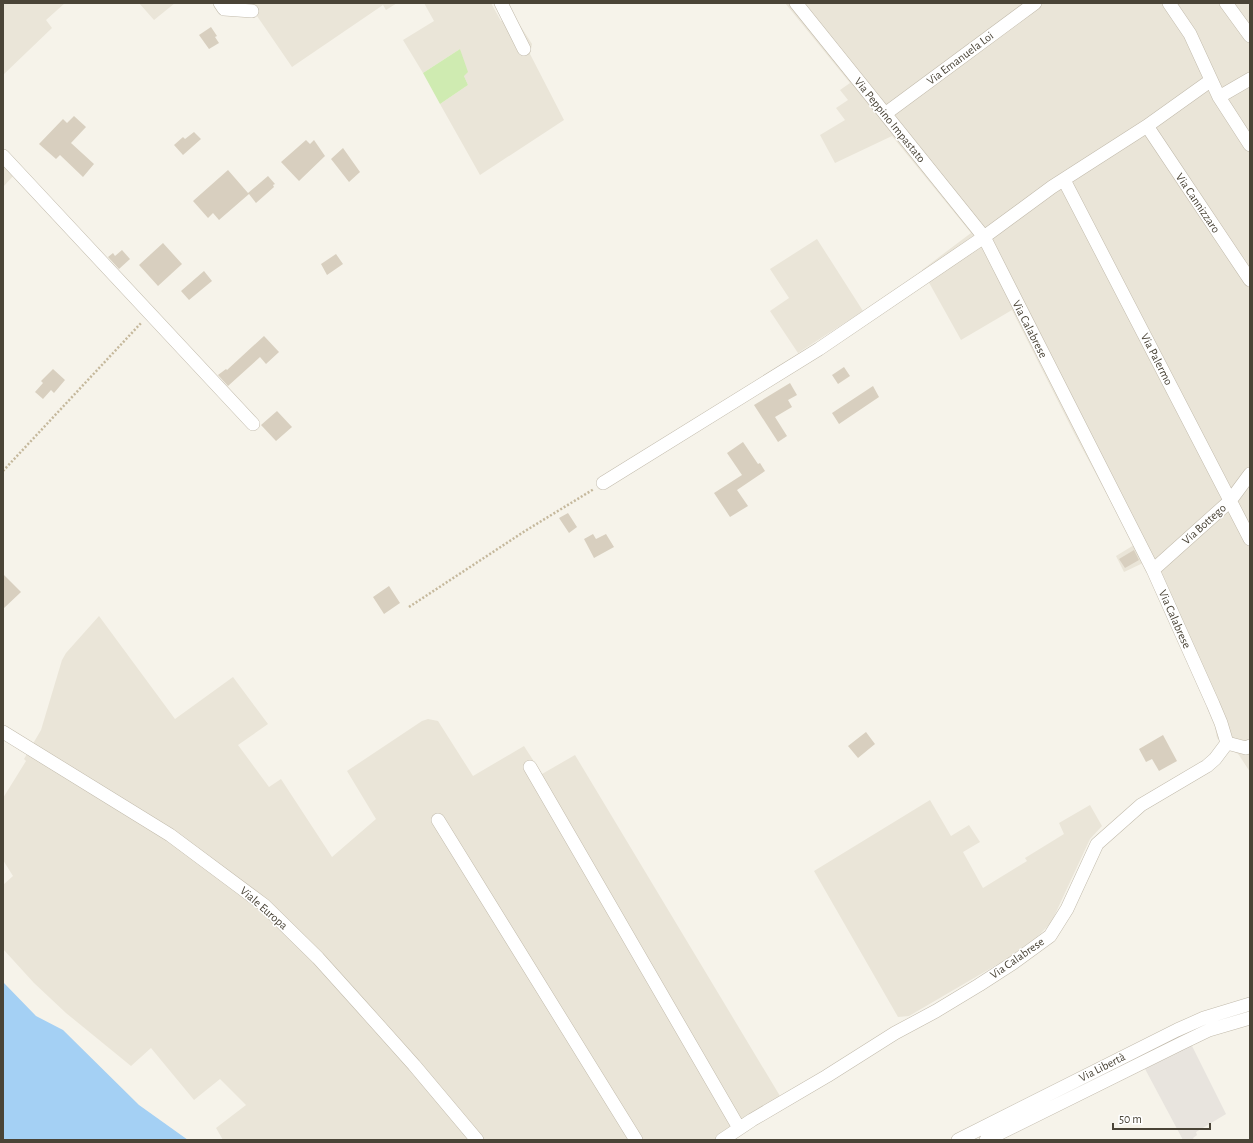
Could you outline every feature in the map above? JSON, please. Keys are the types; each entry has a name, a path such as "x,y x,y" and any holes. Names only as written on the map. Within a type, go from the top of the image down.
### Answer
{"street":[{"path":"220,3 224,9 252,11"},
{"path":"501,3 524,49"},
{"name":"Via Peppino Impastato","path":"796,3 984,237"},
{"name":"Via Emanuela Loi","path":"885,114 1035,3"},
{"path":"1169,3 1190,34 1210,81 1219,97 1250,145"},
{"path":"1226,3 1250,36"},
{"path":"1219,97 1250,79"},
{"path":"603,483 819,349 984,237 1064,180 1147,126 1210,81"},
{"name":"Via Cannizzaro","path":"1147,126 1250,280"},
{"path":"3,156 253,424"},
{"name":"Via Palermo","path":"1064,180 1250,539"},
{"name":"Via Calabrese","path":"722,1140 739,1128 827,1076 894,1033 936,1011 979,985 1013,963 1050,936 1067,909 1097,844 1141,805 1207,766 1215,759 1227,743 1214,704 1153,570 984,237"},
{"name":"Via Bottego","path":"1153,570 1230,500 1250,474"},
{"name":"Viale Europa","path":"3,732 170,835 264,904 318,958 353,996 477,1140"},
{"path":"1227,743 1246,748 1250,746"},
{"path":"530,767 739,1128"},
{"path":"438,820 636,1140"},
{"name":"Via Libertà","path":"958,1140 1177,1030 1204,1018 1250,1004"},
{"name":"Via Libertà","path":"986,1140 1209,1030 1250,1018"},
{"path":"1177,1030 1182,1043"}],"path":[{"path":"3,471 149,314"},
{"path":"409,607 525,531 603,483"}],"shaded area":[{"path":"3,3 65,3 46,20 52,28 3,75"},
{"path":"139,3 175,3 154,20"},
{"path":"213,3 397,3 386,10 383,5 292,67 257,16 222,15"},
{"path":"424,3 491,3 501,21 512,13 532,44 530,54 564,120 480,175 440,104 468,85 464,76 460,49 423,73 403,40 434,21"},
{"path":"785,3 1250,3 1250,772 1239,755 1217,738 1213,715 1143,563 1124,572 1116,556 1134,545 1075,435 1012,310 961,340 922,270 971,233 892,136 835,163 820,135 845,120 836,108 848,100 840,90 850,83"},
{"path":"3,162 14,175 3,187"},
{"path":"817,239 863,311 798,353 770,311 789,298 770,269"},
{"path":"99,616 175,719 233,677 268,724 238,745 269,787 281,779 332,857 376,819 347,771 422,721 428,719 438,721 473,776 524,746 542,774 575,755 786,1106 728,1140 223,1140 216,1128 246,1105 220,1079 194,1100 151,1048 131,1066 66,1013 34,983 3,949 3,885 13,876 3,860 3,798 26,761 24,759 41,730 62,660 66,653"},
{"path":"930,800 951,836 969,825 980,842 963,852 983,888 1027,861 1025,858 1064,834 1059,823 1090,805 1102,826 1090,839 1051,923 1036,938 1010,957 909,1016 898,1017 814,871"},
{"path":"1191,1044 1226,1114 1196,1132 1197,1135 1193,1138 1194,1140 1183,1140 1144,1067"}],"green space":[{"path":"460,49 468,72 464,76 468,85 440,104 423,73"}],"water":[{"path":"3,982 36,1016 63,1030 139,1105 188,1140 3,1140"}],"building":[{"path":"211,27 217,36 215,37 219,43 209,49 199,35"},
{"path":"74,116 86,127 71,143 94,164 83,177 60,155 56,159 39,144 63,119 67,123"},
{"path":"194,132 201,139 183,155 174,145 183,137 185,139"},
{"path":"306,140 310,144 314,140 325,156 299,181 281,162"},
{"path":"343,148 360,172 349,182 331,159"},
{"path":"228,170 248,193 268,176 275,184 273,185 274,187 256,203 249,194 219,220 213,213 208,218 193,201"},
{"path":"163,243 182,264 158,286 139,265"},
{"path":"122,250 130,259 119,269 108,257 113,253 115,256"},
{"path":"336,254 343,264 327,275 321,264"},
{"path":"204,271 212,281 189,300 181,291"},
{"path":"264,336 279,352 266,364 260,357 228,386 218,375 226,369 227,370"},
{"path":"844,367 850,376 838,384 832,375"},
{"path":"53,369 65,380 54,393 51,390 43,399 35,392 43,383 41,381"},
{"path":"790,383 797,395 788,400 792,407 775,417 787,436 778,442 754,405"},
{"path":"873,386 879,397 839,424 832,413"},
{"path":"277,411 292,427 276,441 261,425"},
{"path":"743,442 758,464 760,463 765,471 737,490 748,506 730,517 714,493 742,475 727,453"},
{"path":"568,513 577,527 569,533 559,518"},
{"path":"593,534 596,539 606,534 614,547 594,558 584,539"},
{"path":"1134,550 1139,560 1125,568 1119,559"},
{"path":"3,574 21,592 3,609"},
{"path":"389,586 400,603 384,614 373,597"},
{"path":"866,732 875,744 858,758 848,746"},
{"path":"1163,735 1177,761 1159,771 1152,759 1146,762 1139,749"}]}
